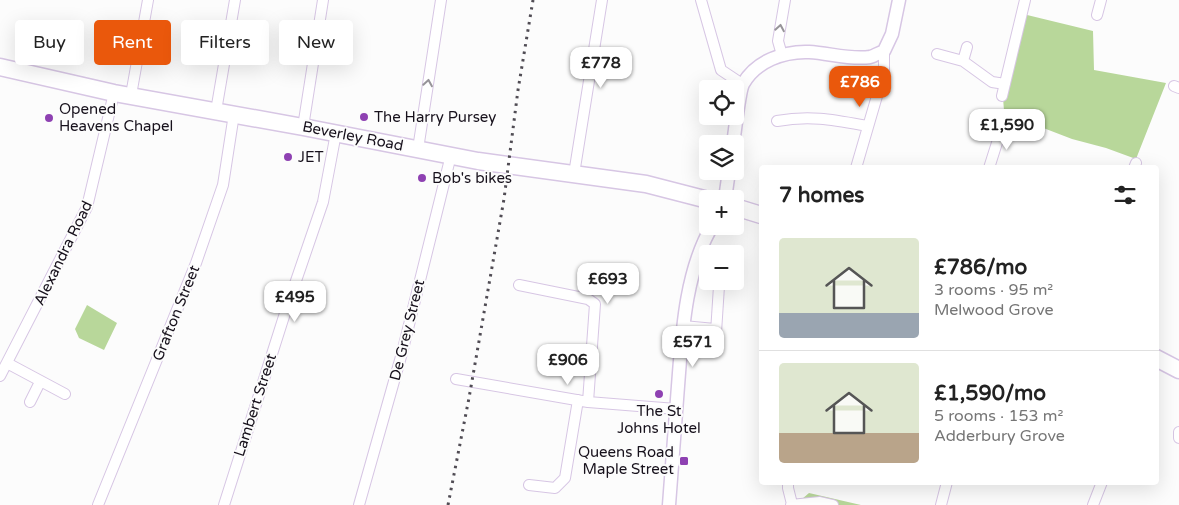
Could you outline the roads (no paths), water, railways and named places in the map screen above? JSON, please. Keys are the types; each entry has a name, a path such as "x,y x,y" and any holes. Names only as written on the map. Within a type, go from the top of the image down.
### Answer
{"main road":[{"name":"Beverley Road","path":"0,67 114,93 478,161 646,184 699,198"},
{"path":"744,210 759,214"},
{"path":"1159,360 1179,370"}],"street":[{"path":"131,95 148,0"},
{"path":"216,111 235,0"},
{"path":"303,127 323,0"},
{"path":"418,149 442,0"},
{"path":"574,174 602,0"},
{"path":"701,0 721,70 736,80"},
{"path":"782,55 778,41 785,0"},
{"path":"857,165 884,72 884,51 892,34 899,0"},
{"path":"1002,96 1025,0"},
{"path":"1097,15 1101,0"},
{"path":"963,61 967,47"},
{"path":"744,82 757,67 770,59 782,55 807,52 871,57 884,51"},
{"path":"937,54 963,61 992,82 1005,84"},
{"name":"Alexandra Road","path":"0,376 87,207 114,93"},
{"name":"Grafton Street","path":"98,505 128,435 202,246 223,185 234,114"},
{"path":"777,121 797,118 818,118 867,126"},
{"path":"992,165 1002,127"},
{"name":"Lambert Street","path":"224,505 286,310 323,202 336,133"},
{"name":"De Grey Street","path":"359,505 402,353 451,155"},
{"path":"669,505 683,326 691,281 707,235"},
{"path":"518,285 588,299 595,304 583,401 566,478 555,488 529,485"},
{"path":"715,348 719,290"},
{"path":"683,326 715,329"},
{"path":"7,363 65,394"},
{"path":"456,379 583,401 676,409"},
{"path":"30,402 40,382"},
{"path":"1179,432 1179,438"},
{"path":"788,485 791,505 820,502 833,505"},
{"path":"942,505 946,485"},
{"path":"1093,505 1101,485"}],"railway":[{"path":"448,505 504,199 518,90 533,0"}],"place":[{"name":"The Harry Pursey","path":"364,117"},
{"name":"Opened Heavens Chapel","path":"49,118"},
{"name":"JET","path":"288,157"},
{"name":"Bob's bikes","path":"422,178"},
{"name":"The St Johns Hotel","path":"659,394"},
{"name":"Queens Road Maple Street","path":"684,461"}]}
